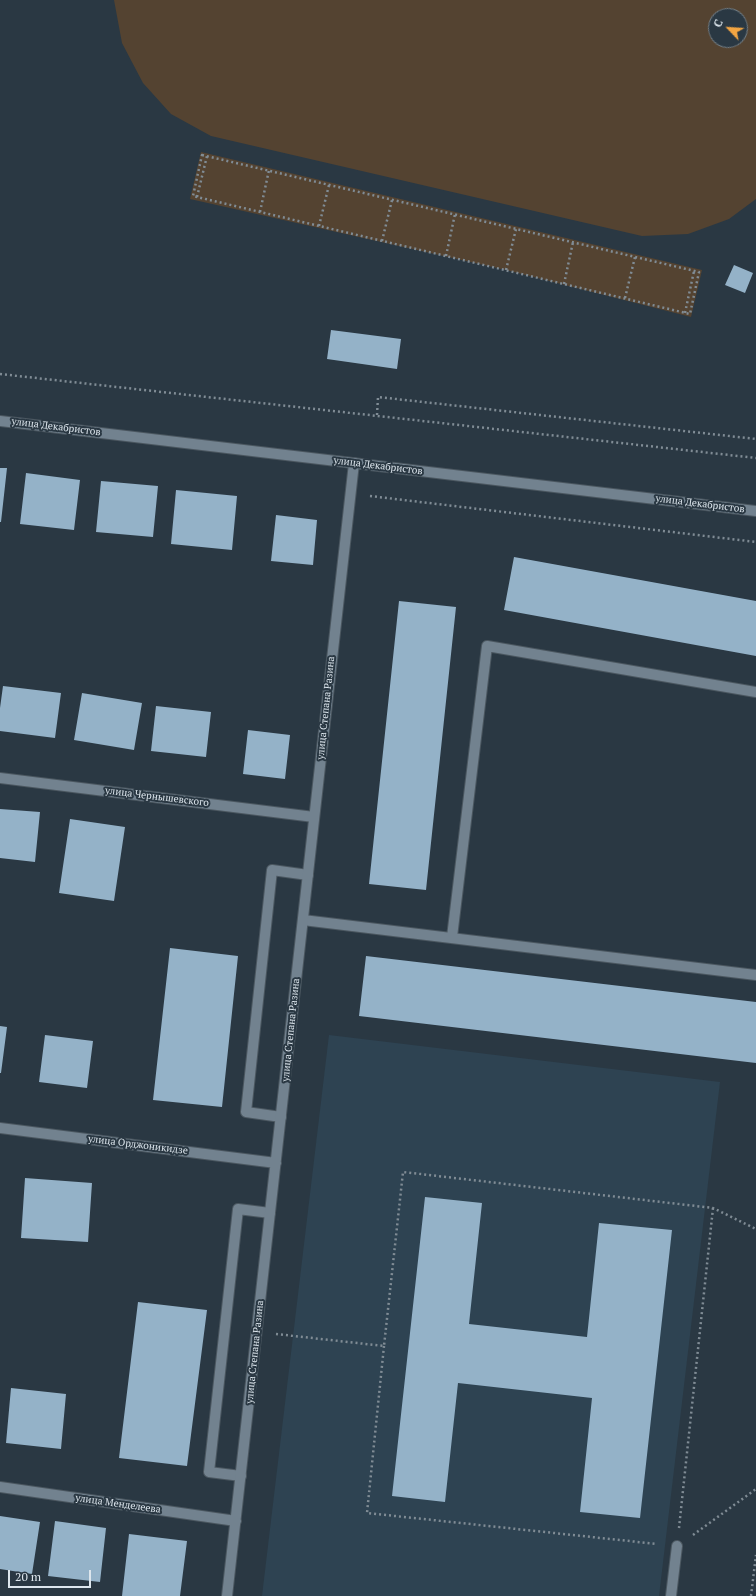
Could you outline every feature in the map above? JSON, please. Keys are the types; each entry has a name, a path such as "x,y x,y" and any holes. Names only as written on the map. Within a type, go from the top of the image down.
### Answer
{"street":[{"name":"улица Декабристов","path":"0,421 756,511"},
{"name":"улица Степана Разина","path":"228,1596 354,463"},
{"path":"452,937 487,646 756,692"},
{"name":"улица Чернышевского","path":"0,778 314,817"},
{"path":"281,1117 246,1112 272,870 308,875"},
{"path":"303,920 756,975"},
{"name":"улица Орджоникидзе","path":"0,1128 276,1163"},
{"path":"241,1476 209,1472 238,1209 270,1213"},
{"name":"улица Менделеева","path":"0,1487 236,1521"},
{"path":"671,1596 677,1546"}],"path":[{"path":"206,156 269,170 699,272 690,314 197,197 206,156"},
{"path":"260,212 269,170"},
{"path":"319,226 329,185"},
{"path":"382,241 392,200"},
{"path":"446,256 455,214"},
{"path":"506,270 516,229"},
{"path":"564,284 574,242"},
{"path":"625,298 635,257"},
{"path":"685,312 694,271"},
{"path":"0,374 756,458"},
{"path":"377,415 378,397 756,439"},
{"path":"366,496 756,542"},
{"path":"756,1229 713,1208 403,1172 366,1513 677,1546 756,1489"},
{"path":"677,1546 713,1208"},
{"path":"274,1334 384,1346"},
{"path":"751,1596 756,1555"}],"shaded area":[{"path":"114,0 756,0 756,199 729,219 688,234 642,236 211,136 171,114 143,83 122,43"},
{"path":"201,152 702,270 691,317 506,270 190,199"},
{"path":"329,1035 720,1082 659,1596 262,1596"}],"building":[{"path":"734,265 753,273 745,293 725,285"},
{"path":"331,330 401,339 397,369 327,359"},
{"path":"0,468 7,468 1,522 0,522"},
{"path":"26,473 80,480 74,530 20,524"},
{"path":"101,481 158,486 153,537 96,532"},
{"path":"176,490 237,496 232,550 171,544"},
{"path":"276,515 317,520 313,565 271,561"},
{"path":"514,557 756,601 756,656 504,610"},
{"path":"399,601 456,607 426,890 369,884"},
{"path":"3,686 61,693 55,738 0,731 0,708"},
{"path":"82,693 142,703 134,750 74,740"},
{"path":"156,706 211,712 206,757 151,751"},
{"path":"248,730 290,735 285,779 243,774"},
{"path":"0,809 40,812 35,862 0,858"},
{"path":"70,819 125,827 114,901 59,893"},
{"path":"170,948 238,956 222,1107 153,1100"},
{"path":"366,956 756,1002 756,1063 359,1016"},
{"path":"0,1026 7,1027 1,1073 0,1073"},
{"path":"45,1035 93,1041 87,1088 39,1082"},
{"path":"25,1178 92,1183 88,1242 21,1238"},
{"path":"425,1197 482,1203 469,1324 587,1337 599,1223 672,1230 640,1518 580,1512 592,1398 458,1383 445,1502 392,1496"},
{"path":"138,1302 207,1310 187,1466 119,1458"},
{"path":"11,1388 66,1394 61,1449 6,1443"},
{"path":"0,1516 40,1522 32,1574 0,1569"},
{"path":"55,1521 106,1528 100,1582 48,1576"},
{"path":"129,1534 187,1541 180,1596 122,1596"}]}
